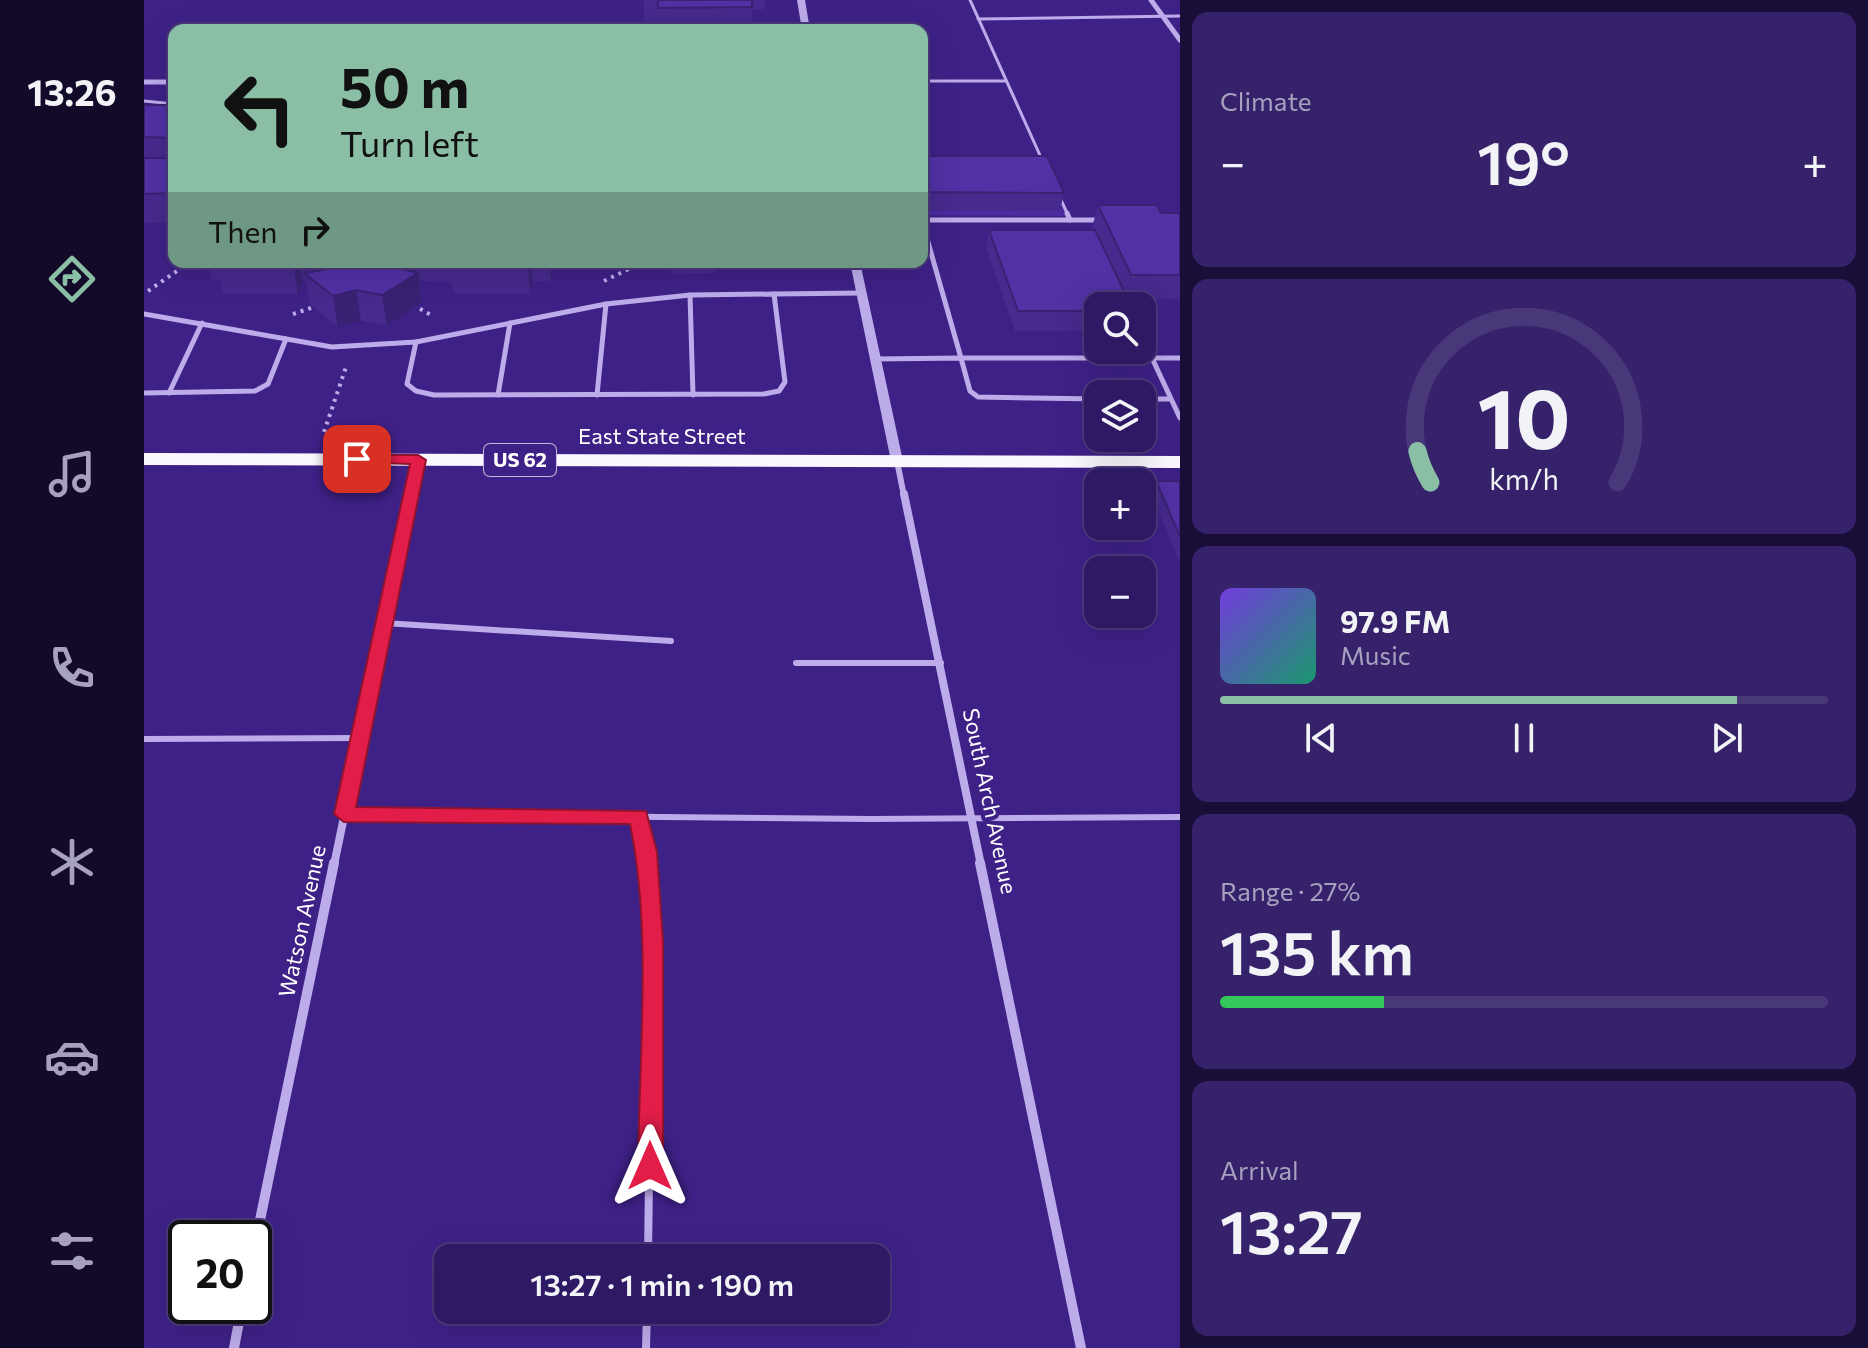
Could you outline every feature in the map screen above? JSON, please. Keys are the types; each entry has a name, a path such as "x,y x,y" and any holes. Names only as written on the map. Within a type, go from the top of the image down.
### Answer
{"highway":[{"name":"East State Street","path":"144,459 1180,462"}],"street":[{"path":"801,0 805,24"},
{"path":"1151,0 1180,40"},
{"path":"144,82 168,82"},
{"name":"South Arch Avenue","path":"856,268 941,663 1081,1348"},
{"name":"Watson Avenue","path":"260,1220 418,460"},
{"path":"234,1348 239,1324"}],"lane":[{"path":"970,0 1048,172"},
{"path":"978,19 1180,16"},
{"path":"928,81 1006,81"},
{"path":"144,101 168,103"},
{"path":"1027,157 1041,157"},
{"path":"1059,196 1070,220"},
{"path":"928,220 1117,220"},
{"path":"928,241 970,391 978,397 1084,399"},
{"path":"144,314 286,339 353,347 416,342 606,304 690,295 862,293"},
{"path":"416,342 407,384 416,391 434,395 764,394 779,391 785,382 774,294"},
{"path":"690,295 693,395"},
{"path":"597,395 606,304"},
{"path":"169,393 202,323"},
{"path":"498,395 510,323"},
{"path":"144,393 255,391 268,384 286,339"},
{"path":"876,359 1084,358"},
{"path":"1156,358 1180,358"},
{"path":"1155,364 1180,418"},
{"path":"1156,399 1170,399"},
{"path":"384,623 671,641"},
{"path":"796,663 941,663"},
{"path":"144,739 360,738"},
{"path":"344,814 1180,817"},
{"path":"639,816 646,852 652,942 648,1244"},
{"path":"646,1348 647,1324"}],"path":[{"path":"144,292 158,287 182,268"},
{"path":"311,307 324,304"},
{"path":"412,304 418,307"},
{"path":"324,432 353,347"}],"shaded area":[{"path":"1047,172 1066,216 928,215 928,211 1060,211"}],"building":[{"path":"658,0 752,0 752,7 658,8"},
{"path":"144,105 168,105 168,138 144,137"},
{"path":"928,156 1047,156 1064,193 928,192"},
{"path":"144,158 168,158 168,193 144,194"},
{"path":"1098,205 1157,205 1161,213 1180,213 1180,275 1131,275"},
{"path":"989,230 1095,230 1124,292 1084,292 1084,311 1018,311"},
{"path":"333,268 399,268 418,273 382,295 356,290 333,296 304,273"},
{"path":"1156,481 1180,481 1180,537"}],"route":[{"path":"357,459 418,460 344,814 639,816 650,886 652,942 650,1166"}]}
